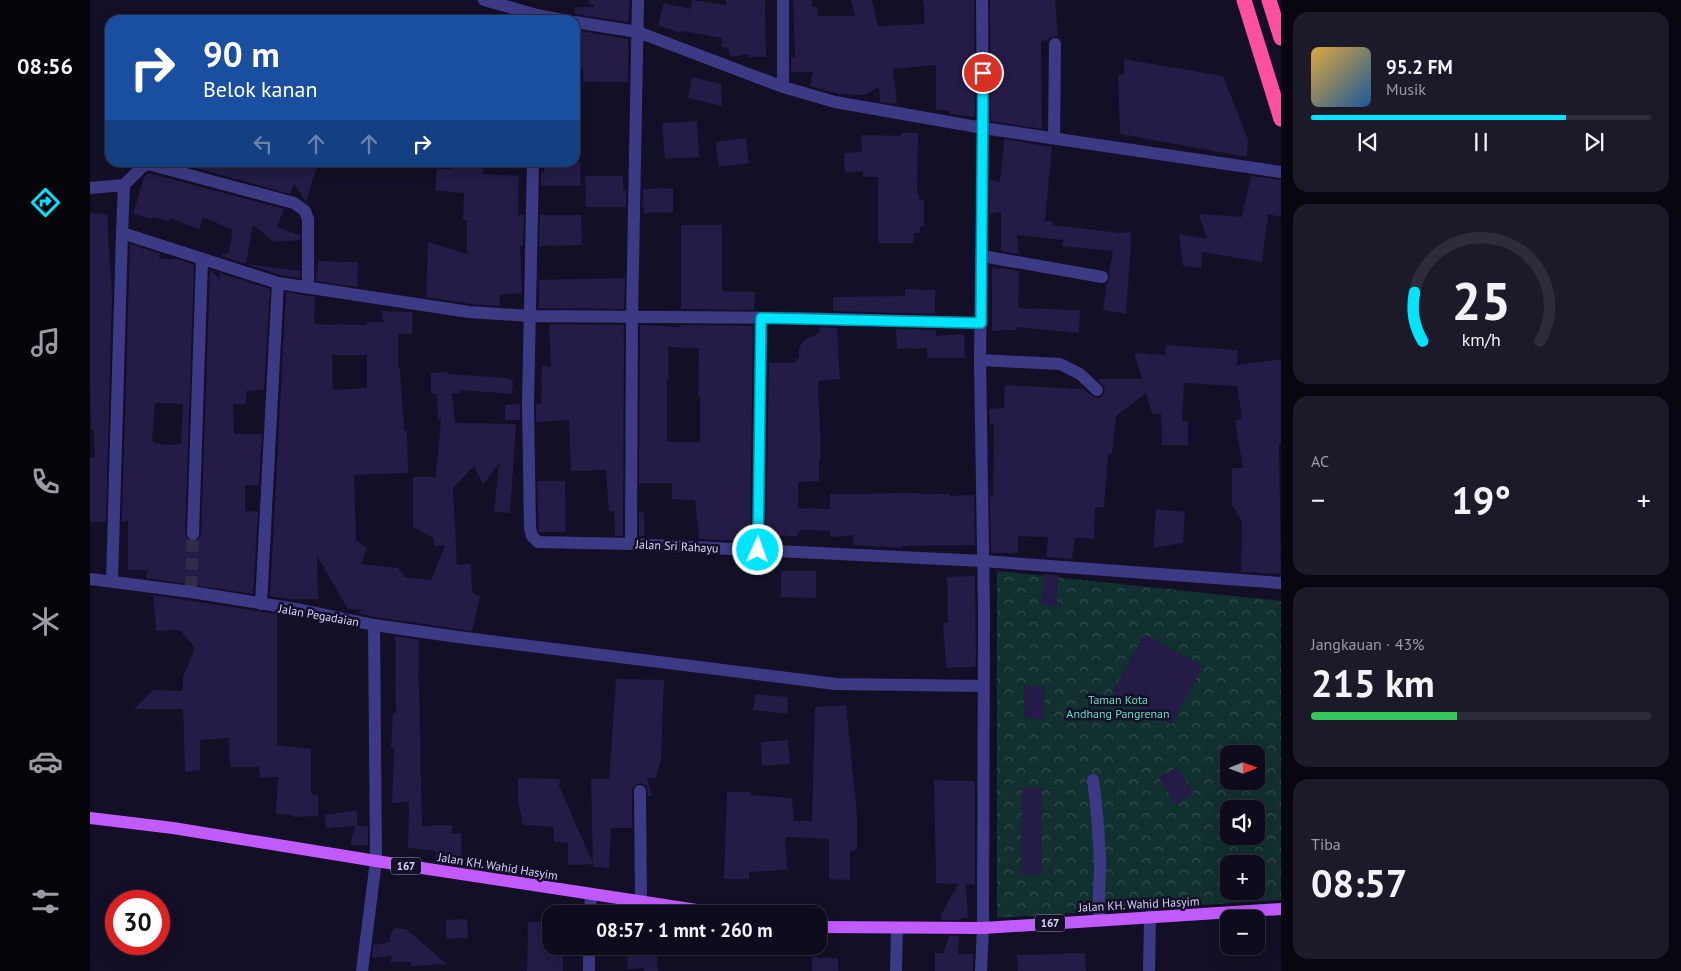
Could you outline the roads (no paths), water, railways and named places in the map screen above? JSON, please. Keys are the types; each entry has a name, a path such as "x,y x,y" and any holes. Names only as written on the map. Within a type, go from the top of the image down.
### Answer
{"highway":[{"path":"1244,0 1281,119"},
{"path":"1269,0 1281,38"}],"main road":[{"name":"Jalan KH. Wahid Hasyim","path":"90,818 197,832 666,905"},
{"name":"Jalan KH. Wahid Hasyim","path":"827,927 983,928 1150,916 1281,910"}],"street":[{"path":"484,0 528,15"},
{"path":"631,544 632,318 638,0"},
{"path":"783,0 783,87"},
{"path":"981,971 983,928 983,561 980,360 984,128 982,0"},
{"path":"580,23 638,32 783,87 835,102 984,128 1281,172"},
{"path":"1054,138 1055,44"},
{"path":"90,188 124,185 142,167"},
{"path":"159,167 294,203 305,211 308,219 308,287"},
{"path":"529,316 532,167"},
{"path":"112,582 124,185"},
{"path":"122,233 278,283 470,312 529,316 761,318 981,323"},
{"path":"982,256 1102,276"},
{"path":"192,534 202,259"},
{"path":"260,604 278,283"},
{"name":"Jalan Sri Rahayu","path":"529,316 530,528 532,536 538,542 631,544 983,561 1281,583"},
{"path":"758,550 761,318"},
{"path":"980,360 1060,364 1080,374 1097,390"},
{"name":"Jalan Pegadaian","path":"90,579 191,590 374,625 376,861 362,971"},
{"path":"374,625 836,684 983,686"},
{"path":"1093,780 1097,806 1100,863 1099,920"},
{"path":"640,791 641,901"},
{"path":"590,894 590,905"},
{"path":"1149,971 1150,916"},
{"path":"896,971 897,928"},
{"path":"589,955 589,971"}],"tunnel":[{"path":"191,588 193,534"}],"park label":[{"name":"Taman Kota Andhang Pangrenan","path":"1118,706"}]}
